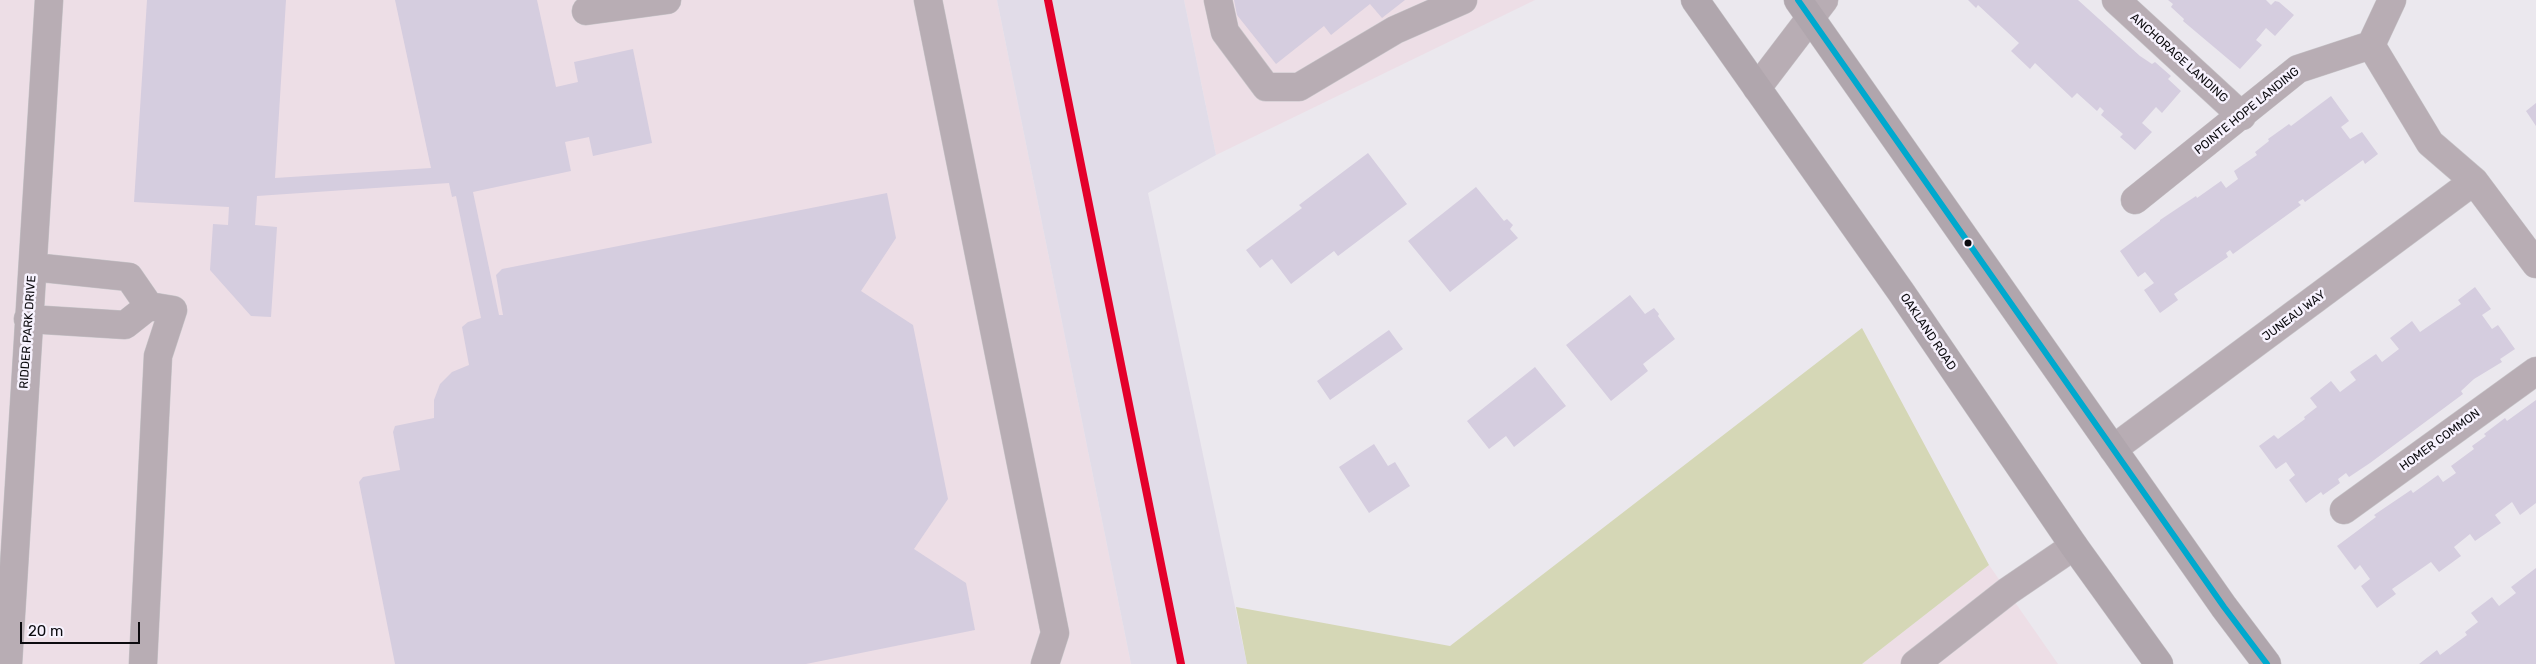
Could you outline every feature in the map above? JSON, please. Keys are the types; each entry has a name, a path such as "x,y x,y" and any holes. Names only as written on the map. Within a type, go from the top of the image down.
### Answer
{"main road":[{"name":"OAKLAND ROAD","path":"1695,0 1901,292 2074,546 2159,664"},
{"path":"1811,6 2113,449 2267,664"}],"street":[{"name":"RIDDER PARK DRIVE","path":"8,664 9,527 32,267 49,0"},
{"path":"586,11 667,0"},
{"path":"928,0 1055,633 1045,664"},
{"path":"1218,0 1225,32 1266,87 1299,87 1395,30 1463,0"},
{"name":"ANCHORAGE LANDING","path":"2116,0 2242,116"},
{"path":"2392,0 2372,45 2430,143 2474,182 2536,264"},
{"path":"1757,88 1811,6"},
{"name":"POINTE HOPE LANDING","path":"2135,200 2242,116 2298,68 2372,45"},
{"name":"JUNEAU WAY","path":"2113,449 2474,182"},
{"path":"32,267 129,277 149,306 173,310 158,356 143,664"},
{"path":"28,319 125,325 149,306"},
{"name":"HOMER COMMON","path":"2344,510 2536,371"},
{"path":"1916,664 2008,591 2074,546"}],"shaded area":[{"path":"0,0 997,0 1131,664 0,664"},
{"path":"997,0 1184,0 1216,155 1148,193 1247,664 1131,664"},
{"path":"1184,0 1535,0 1216,155"},
{"path":"1989,565 2058,664 1862,664"}],"green space":[{"path":"1862,328 1989,565 1862,664 1247,664 1236,607 1450,646"}],"building":[{"path":"147,0 286,0 275,178 431,168 395,0 537,0 556,87 578,82 574,62 633,49 652,143 593,156 589,137 565,142 571,171 473,192 499,315 503,315 496,275 502,269 887,193 896,238 861,291 913,325 948,499 914,549 966,583 975,630 806,664 395,664 359,482 363,477 400,470 393,432 395,426 434,418 434,400 440,384 452,372 469,365 462,327 468,322 481,318 456,196 452,197 449,183 257,196 255,225 277,227 271,317 251,316 210,270 213,224 228,225 229,207 134,202"},
{"path":"1234,0 1405,0 1382,18 1370,4 1331,35 1324,26 1276,64 1237,15"},
{"path":"1968,0 2078,0 2140,56 2152,64 2155,62 2171,76 2168,79 2181,91 2162,113 2156,107 2142,123 2152,132 2135,150 2120,137 2123,134 2101,115 2104,111 2100,107 2097,111 2077,93 2072,98 2035,63 2030,69 2011,51 2019,43 1978,5 1976,8"},
{"path":"2168,0 2266,0 2271,5 2275,1 2279,2 2294,15 2275,36 2266,28 2256,40 2262,45 2240,69 2183,21 2184,19 2171,7 2173,4"},
{"path":"2331,96 2349,121 2341,127 2350,139 2362,132 2378,154 2365,164 2363,160 2305,202 2303,199 2298,202 2301,205 2233,254 2230,250 2226,253 2228,257 2174,294 2178,300 2160,313 2144,290 2154,283 2145,272 2138,277 2120,251 2160,220 2221,181 2226,188 2238,179 2234,171 2257,155 2255,152 2269,141 2268,139 2289,124 2291,126"},
{"path":"2536,103 2536,126 2526,111"},
{"path":"1368,153 1407,204 1338,256 1334,251 1291,284 1272,259 1260,268 1246,250 1302,208 1299,205"},
{"path":"1476,187 1504,221 1507,219 1513,225 1510,229 1518,238 1450,292 1408,241"},
{"path":"2475,287 2491,309 2482,315 2492,329 2498,325 2515,349 2500,359 2502,362 2474,379 2461,391 2463,394 2370,463 2349,477 2346,473 2338,479 2340,483 2323,495 2321,492 2306,503 2289,480 2295,475 2286,462 2276,469 2259,446 2274,435 2278,439 2305,419 2304,417 2317,407 2310,398 2331,381 2340,392 2356,380 2350,372 2376,354 2382,362 2399,349 2390,338 2412,321 2420,332 2461,304 2458,300"},
{"path":"1630,295 1645,314 1654,308 1675,339 1643,364 1648,371 1611,401 1566,345"},
{"path":"1389,330 1403,349 1330,400 1317,381"},
{"path":"1535,367 1566,406 1514,447 1506,436 1489,449 1467,421"},
{"path":"2536,400 2536,503 2520,515 2512,502 2495,515 2501,523 2475,541 2470,534 2454,547 2461,556 2439,572 2431,562 2392,589 2396,594 2377,608 2361,586 2370,579 2360,565 2355,570 2337,546 2376,517 2374,515 2411,490 2413,493 2438,475 2443,482 2456,473 2451,466 2474,449 2472,446 2486,436 2484,434 2505,418 2507,421"},
{"path":"1374,444 1388,466 1395,462 1410,486 1369,513 1339,467"},
{"path":"2536,568 2536,664 2419,664 2437,650 2440,655 2467,635 2465,632 2478,622 2471,613 2492,597 2499,606 2516,593 2511,587"}],"transit line":[{"path":"1048,0 1181,664"},
{"path":"1798,0 2224,607 2267,664"}]}
